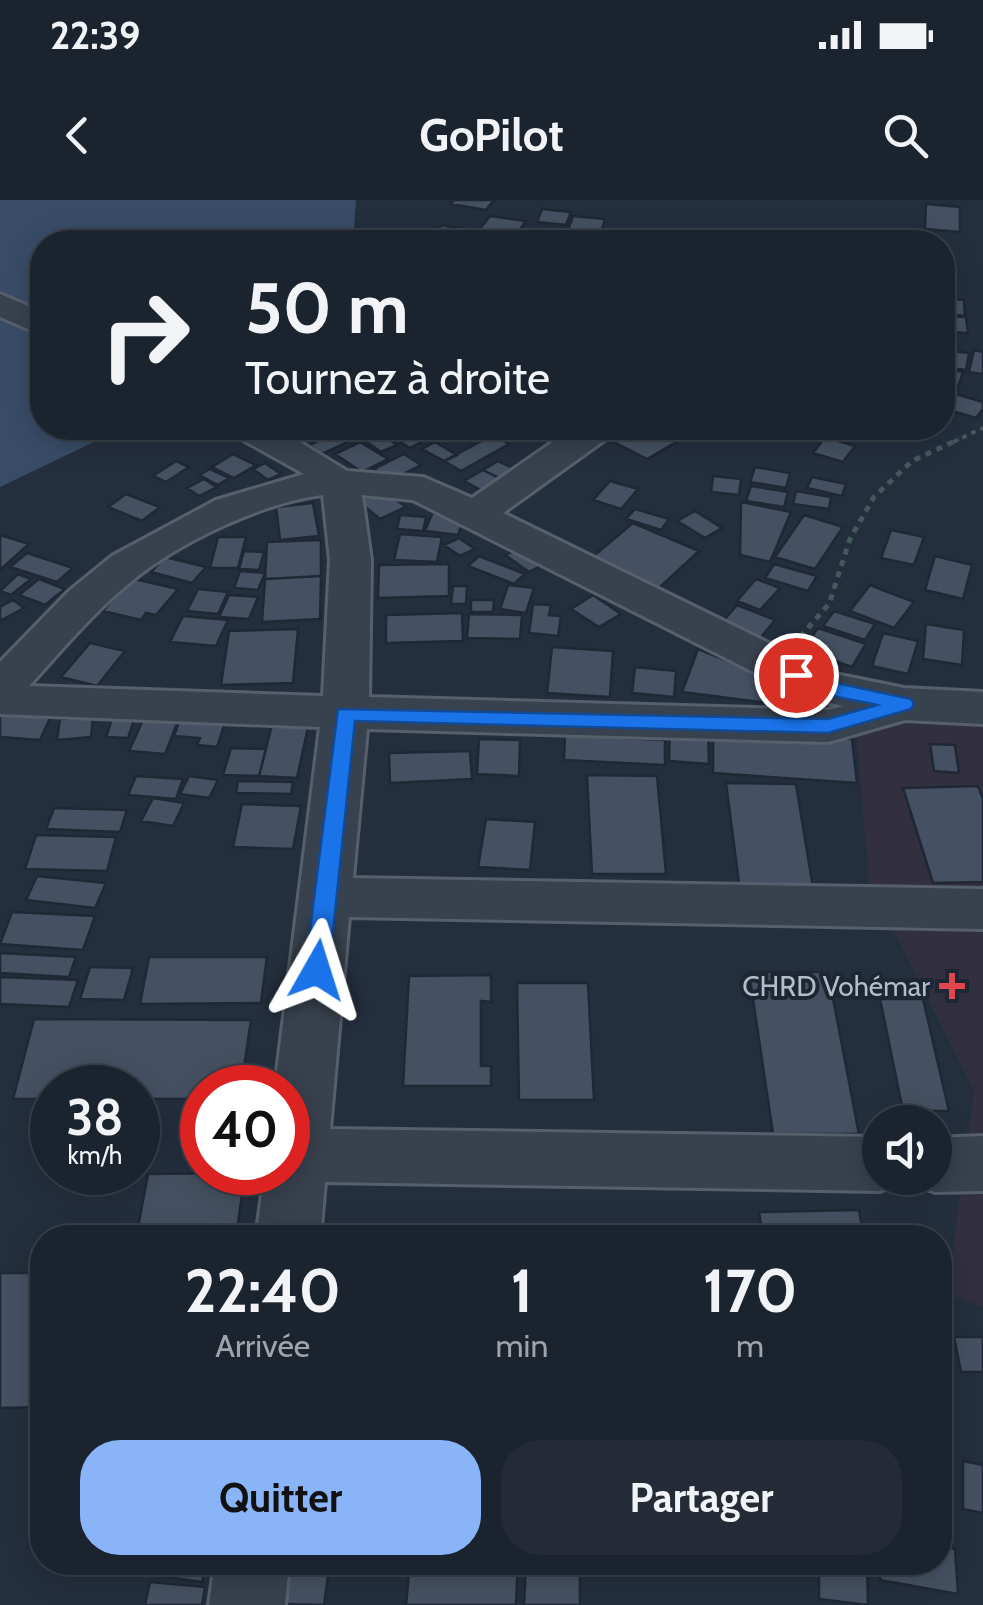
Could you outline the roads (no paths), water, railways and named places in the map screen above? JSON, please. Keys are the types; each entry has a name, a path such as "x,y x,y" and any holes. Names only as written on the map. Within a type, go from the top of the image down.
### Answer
{"street":[{"path":"0,304 30,319"},
{"path":"271,440 336,480 347,500 346,714 306,1065"},
{"path":"474,515 580,440"},
{"path":"0,689 115,573 214,514 275,490 336,480 373,481 423,490 817,685 904,704 983,708"},
{"path":"0,699 346,714 828,726 904,704"},
{"path":"325,897 983,909"},
{"path":"310,1154 862,1164"},
{"path":"952,1165 978,1166 983,1162"},
{"path":"289,1225 292,1195"},
{"path":"247,1605 250,1575"}],"water":[{"path":"0,200 356,200 354,230 30,230 30,440 98,440 0,487"}],"place":[{"name":"CHRD Vohémar","path":"952,986"}]}
